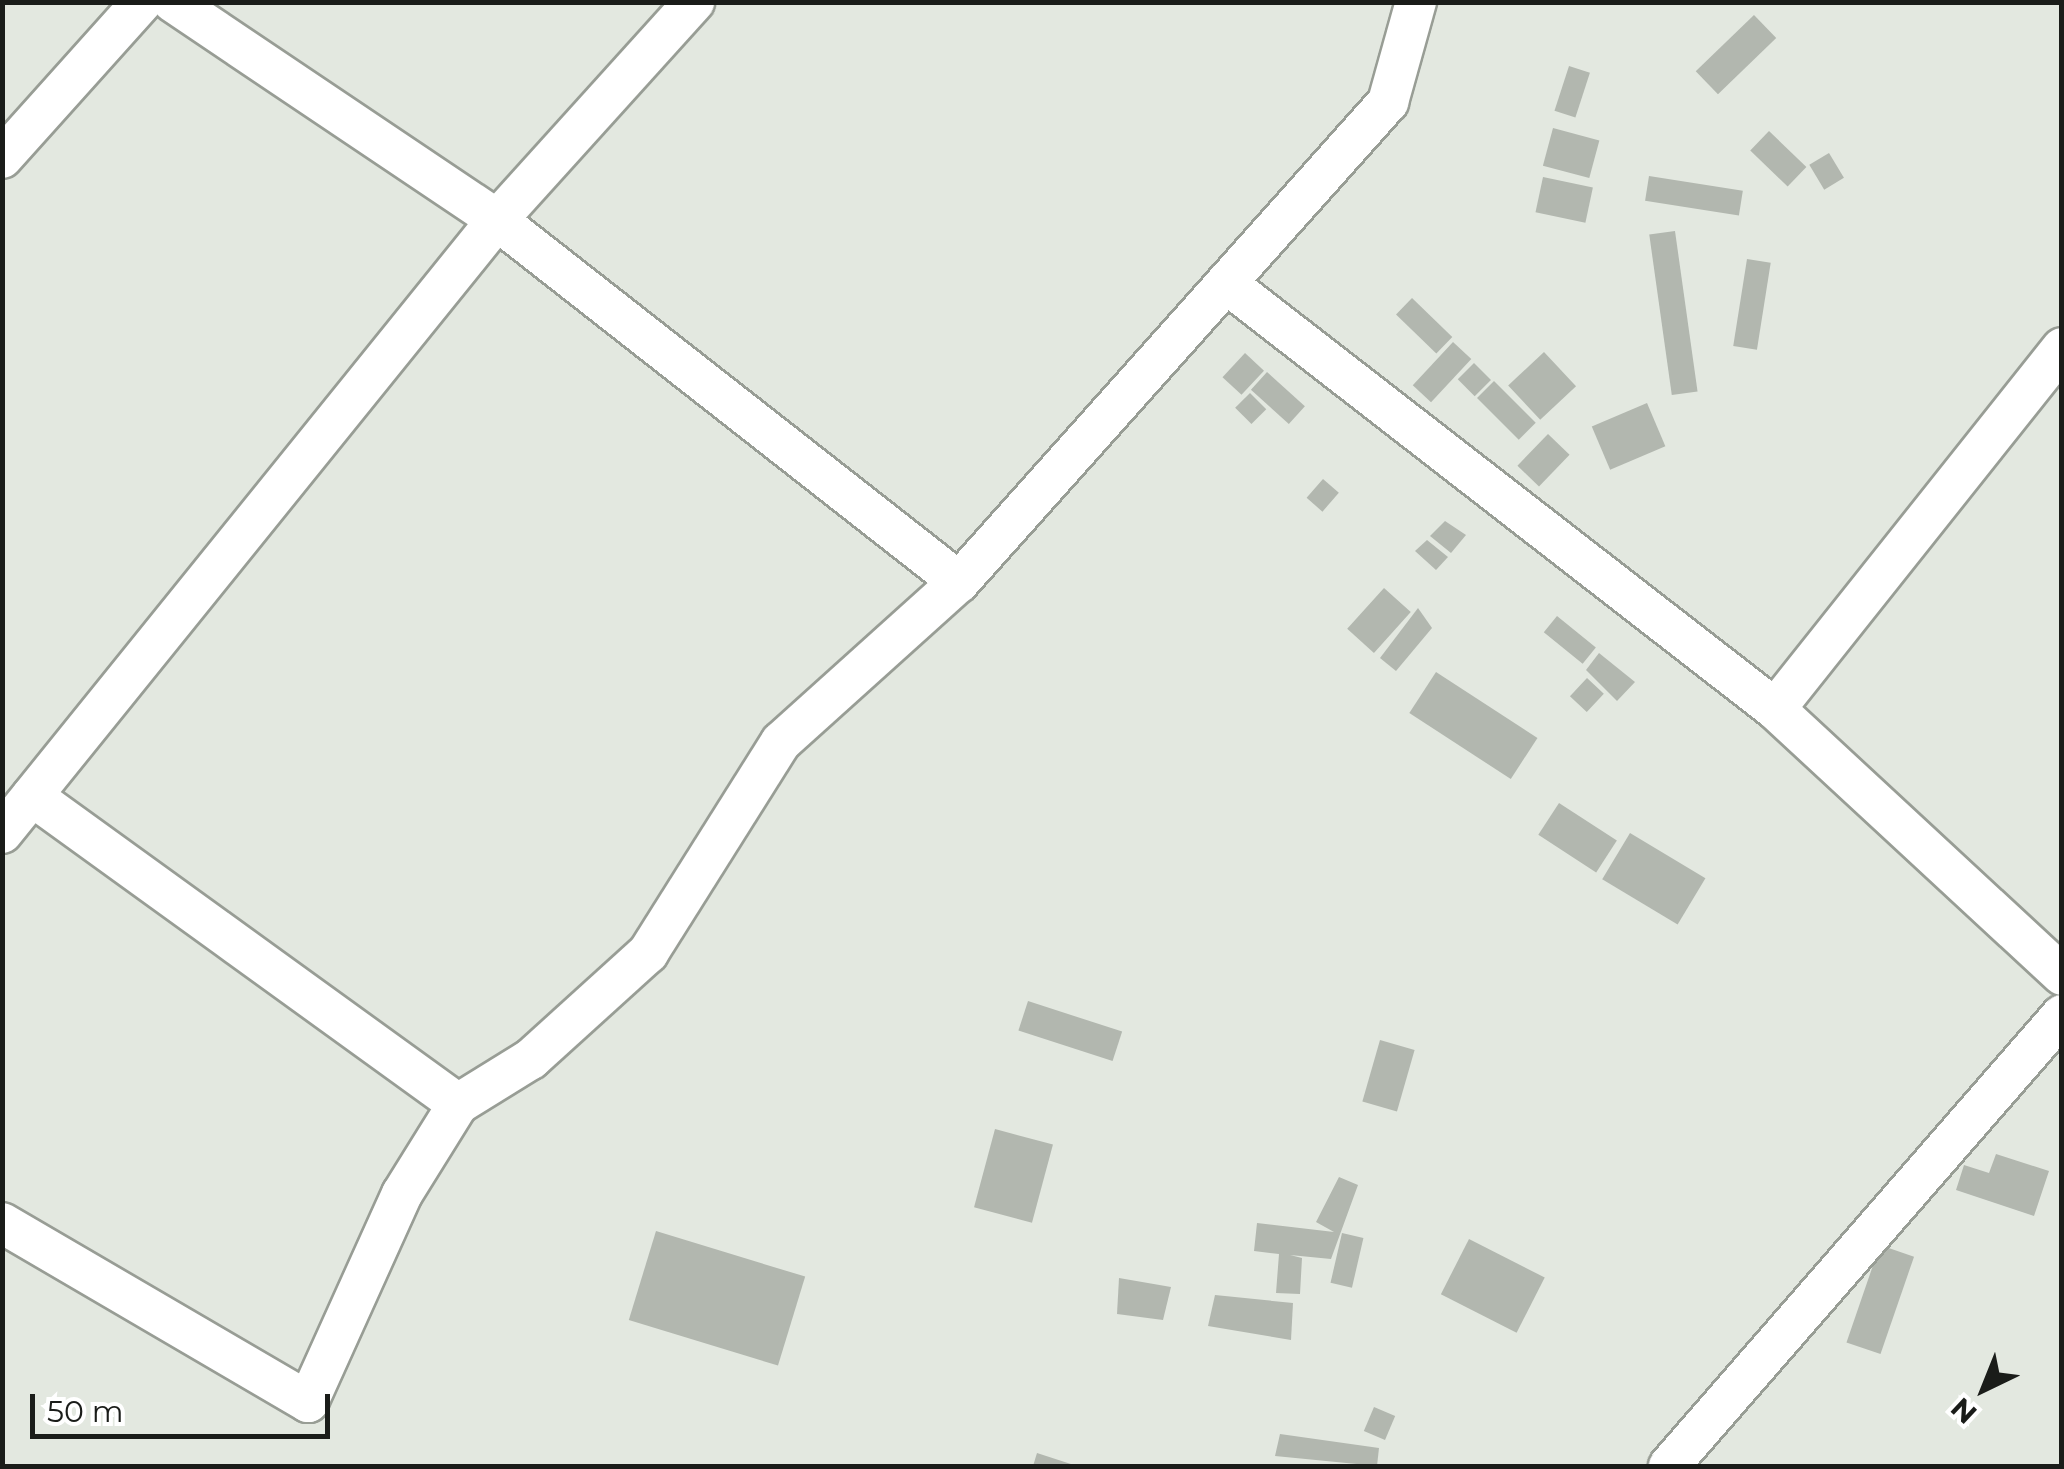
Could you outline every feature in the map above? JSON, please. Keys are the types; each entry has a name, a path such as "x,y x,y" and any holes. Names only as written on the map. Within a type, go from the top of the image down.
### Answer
{"street":[{"path":"2,158 142,2"},
{"path":"174,2 497,220 959,582"},
{"path":"2,833 497,220 694,2"},
{"path":"2,1223 308,1402 402,1194 458,1104 531,1059 648,953 781,742 959,582 1388,102 1416,2"},
{"path":"1226,283 1775,709 2062,975"},
{"path":"1775,709 2062,348"},
{"path":"32,796 458,1104"},
{"path":"1669,1466 1884,1208 2062,1015"}],"building":[{"path":"1754,15 1776,38 1718,94 1696,71"},
{"path":"1569,66 1590,73 1575,117 1554,111"},
{"path":"1553,128 1599,140 1589,178 1543,166"},
{"path":"1769,131 1806,167 1788,187 1750,150"},
{"path":"1829,153 1844,178 1824,190 1809,165"},
{"path":"1649,176 1743,191 1739,216 1645,201"},
{"path":"1543,177 1593,188 1585,223 1536,212"},
{"path":"1675,231 1698,391 1672,395 1649,235"},
{"path":"1747,259 1771,263 1757,350 1733,346"},
{"path":"1412,298 1452,337 1436,353 1396,315"},
{"path":"1453,342 1471,359 1431,402 1413,385"},
{"path":"1544,352 1576,386 1540,420 1508,385"},
{"path":"1245,353 1264,371 1242,395 1222,377"},
{"path":"1474,363 1491,380 1475,396 1458,379"},
{"path":"1267,372 1305,406 1289,424 1251,390"},
{"path":"1494,381 1536,423 1519,440 1477,398"},
{"path":"1250,393 1266,409 1251,424 1235,408"},
{"path":"1647,403 1665,446 1610,470 1592,426"},
{"path":"1548,434 1570,455 1539,486 1517,466"},
{"path":"1323,479 1339,493 1322,512 1307,498"},
{"path":"1445,521 1466,535 1451,553 1430,536"},
{"path":"1427,540 1448,557 1436,570 1415,551"},
{"path":"1384,588 1411,612 1374,653 1347,629"},
{"path":"1418,608 1432,628 1396,671 1380,658"},
{"path":"1557,616 1596,647 1583,664 1544,632"},
{"path":"1599,653 1635,682 1617,701 1586,670"},
{"path":"1436,672 1537,738 1511,779 1409,713"},
{"path":"1587,678 1604,694 1587,712 1570,696"},
{"path":"1559,803 1617,841 1596,872 1538,835"},
{"path":"1630,833 1705,878 1678,925 1602,879"},
{"path":"1028,1001 1122,1032 1113,1061 1018,1030"},
{"path":"1380,1040 1415,1050 1397,1111 1362,1102"},
{"path":"995,1129 1053,1145 1032,1223 974,1207"},
{"path":"1996,1154 2049,1171 2034,1216 1956,1190 1964,1165 1989,1173"},
{"path":"1339,1177 1358,1185 1331,1259 1290,1255 1302,1258 1300,1294 1276,1293 1279,1254 1254,1251 1257,1223 1334,1232 1316,1222"},
{"path":"656,1231 805,1277 778,1366 629,1320"},
{"path":"1342,1233 1363,1238 1352,1288 1331,1283"},
{"path":"1469,1239 1545,1278 1517,1333 1441,1294"},
{"path":"1880,1245 1914,1257 1881,1354 1846,1342"},
{"path":"1119,1278 1171,1287 1163,1320 1117,1314"},
{"path":"1215,1295 1293,1303 1291,1340 1208,1326"},
{"path":"1374,1407 1395,1416 1385,1440 1364,1431"},
{"path":"1280,1434 1379,1448 1377,1466 1275,1456"},
{"path":"1037,1453 1077,1466 1033,1466"}]}
